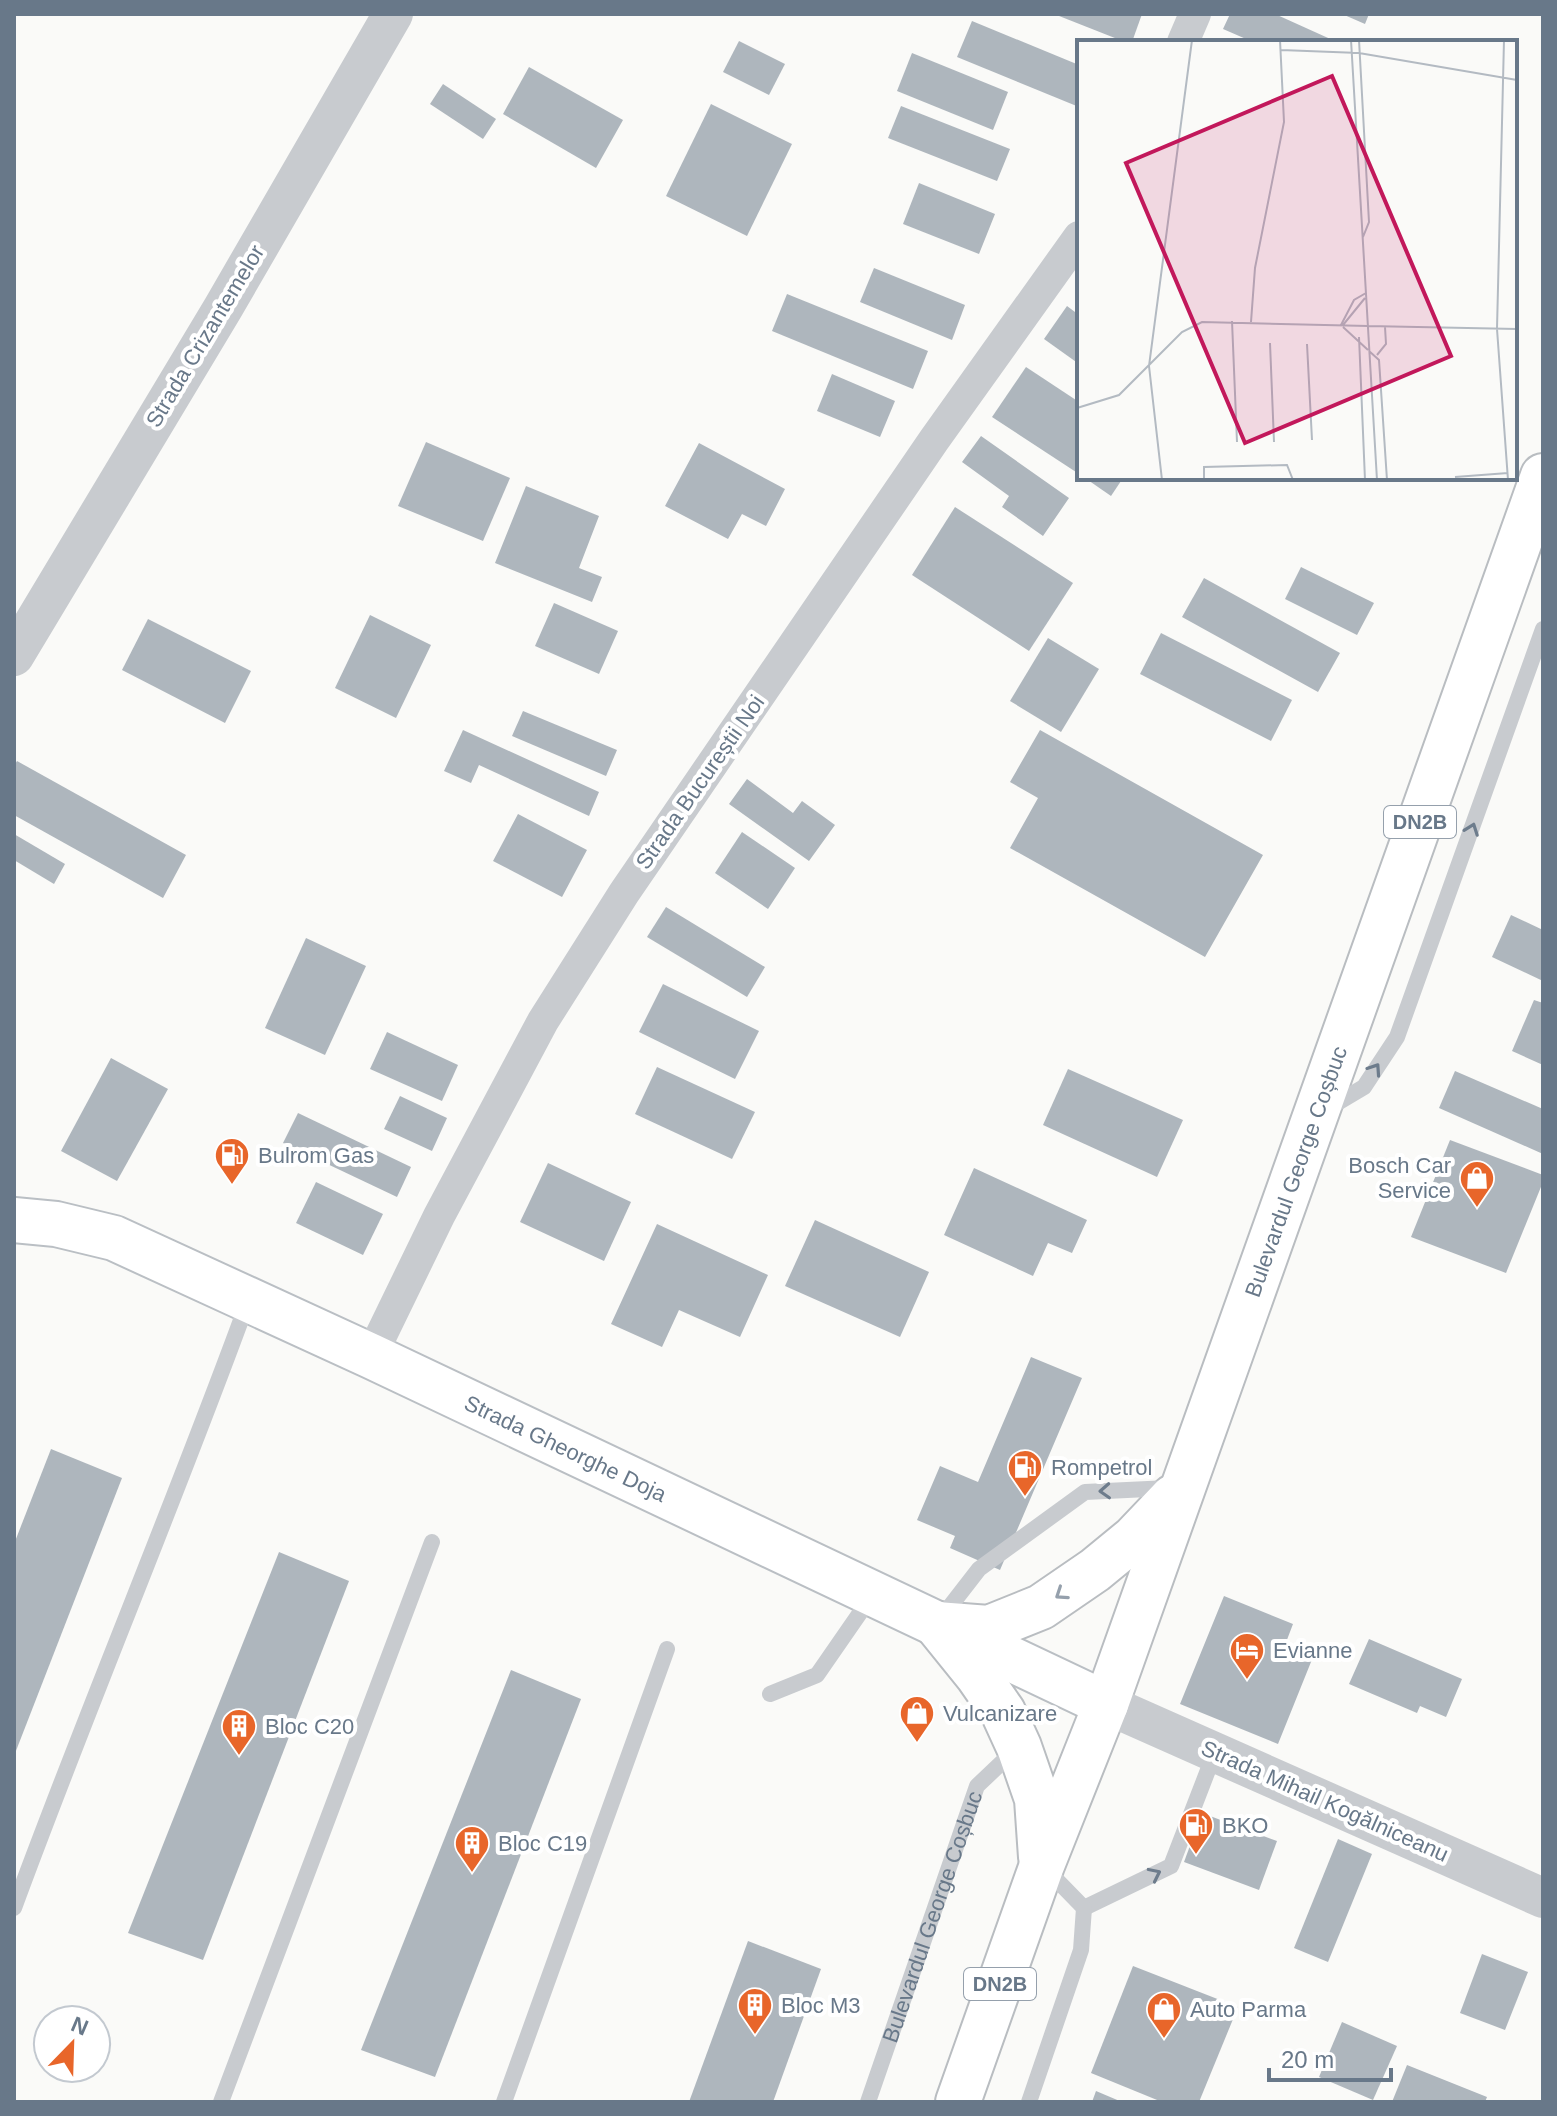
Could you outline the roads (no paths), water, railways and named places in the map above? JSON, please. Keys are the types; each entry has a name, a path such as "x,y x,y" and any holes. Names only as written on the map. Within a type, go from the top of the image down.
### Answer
{"main road":[{"name":"Bulevardul George Coșbuc","path":"958,2102 1042,1865 1106,1704 1315,1116 1534,531 1543,476"},
{"name":"Strada Gheorghe Doja","path":"14,1220 56,1224 114,1238 371,1356 1106,1704"},
{"path":"936,1624 989,1628 1041,1607 1095,1570 1134,1538 1183,1487"},
{"path":"936,1624 1003,1712 1019,1747 1037,1799 1042,1865"}],"street":[{"name":"Strada Crizantemelor","path":"14,656 223,308 393,14"},
{"path":"1184,40 1195,14"},
{"name":"Strada Bucureștii Noi","path":"371,1356 439,1216 559,996 624,893 934,440 1077,240"},
{"name":"Strada Mihail Kogălniceanu","path":"1106,1704 1543,1898"}],"lane":[{"path":"1315,1116 1364,1087 1397,1037 1543,629"},
{"path":"14,1908 248,1301"},
{"path":"936,1624 979,1569 1085,1492 1183,1487"},
{"path":"221,2102 432,1542"},
{"path":"770,1694 817,1675 873,1595"},
{"path":"504,2102 667,1649"},
{"name":"Bulevardul George Coșbuc","path":"868,2102 977,1786 1019,1747"},
{"path":"1084,1908 1171,1866 1215,1752"},
{"path":"1029,2102 1081,1950 1084,1908 1042,1865"}],"place":[{"name":"Bulrom Gas","path":"232,1186"},
{"name":"Bosch Car Service","path":"1477,1209"},
{"name":"Rompetrol","path":"1025,1498"},
{"name":"Evianne","path":"1247,1681"},
{"name":"Vulcanizare","path":"917,1744"},
{"name":"Bloc C20","path":"239,1757"},
{"name":"BKO","path":"1196,1856"},
{"name":"Bloc C19","path":"472,1874"},
{"name":"Bloc M3","path":"755,2036"},
{"name":"Auto Parma","path":"1164,2040"}]}
